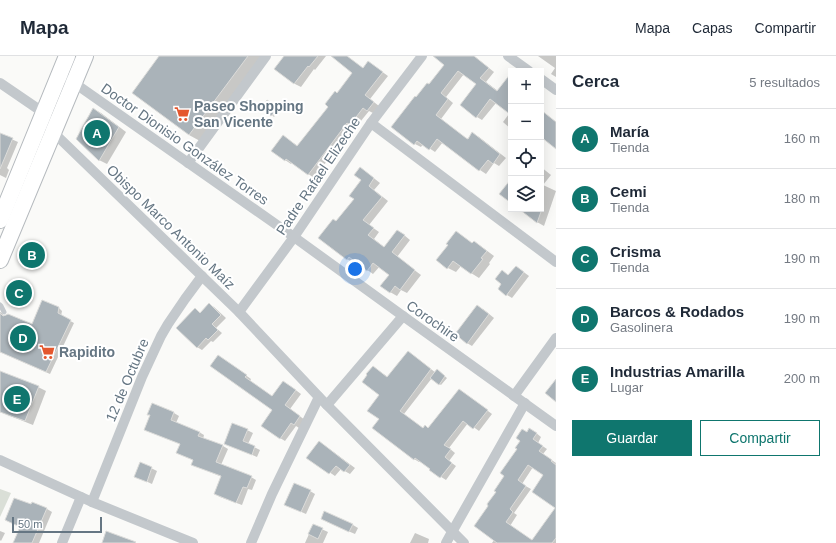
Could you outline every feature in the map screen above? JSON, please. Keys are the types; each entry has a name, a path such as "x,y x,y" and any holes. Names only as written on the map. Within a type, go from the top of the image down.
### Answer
{"main road":[{"path":"0,220 67,56"},
{"path":"0,260 85,56"}],"street":[{"path":"188,163 266,56"},
{"name":"Padre Rafael Elizeche","path":"239,312 294,237 371,124 422,56"},
{"path":"508,56 525,68"},
{"name":"Doctor Dionisio González Torres","path":"60,73 294,237"},
{"path":"544,81 556,90"},
{"name":"Obispo Marco Antonio Maíz","path":"0,82 44,113 54,133 239,312 319,397 464,543"},
{"path":"371,124 556,262"},
{"name":"Corochire","path":"294,237 556,426"},
{"name":"12 de Octubre","path":"92,502 142,377 168,324 202,276"},
{"path":"327,405 403,316"},
{"path":"514,396 556,338"},
{"path":"251,543 272,494 319,397"},
{"path":"446,543 526,403"},
{"path":"0,460 92,502 193,543"},
{"path":"62,543 81,496"}],"lane":[{"path":"0,305 4,312"}],"shaded area":[{"path":"0,489 11,493 0,517"}],"building":[{"name":"Paseo Shopping San Vicente","path":"159,56 248,56 189,135 132,93"},
{"path":"284,56 318,56 294,84 274,69"},
{"path":"331,56 347,56 363,68 368,61 383,72 365,95 374,102 367,111 363,108 350,125 347,123 308,175 286,159 285,161 271,151 283,135 297,146 328,107 325,104 335,91 337,93 352,73"},
{"path":"433,56 474,56 489,68 480,78 497,91 508,77 508,113 490,99 476,118 460,105 476,84 458,71 441,93 448,99 436,115 468,139 472,132 500,154 493,164 488,160 479,171 437,139 429,150 417,141 414,145 391,127 415,96 416,97 427,83 429,84 444,65"},
{"path":"267,100 278,108 271,116 261,108"},
{"path":"93,108 119,127 99,161 76,139"},
{"path":"544,112 556,122 556,149 544,139"},
{"path":"0,133 13,138 0,169"},
{"path":"360,167 374,178 369,186 382,197 363,220 374,228 368,235 384,247 397,230 405,235 392,252 415,270 400,290 395,286 390,293 380,286 389,275 373,263 367,271 349,257 347,260 318,238 333,219 336,221 354,199 349,196 361,180 354,175"},
{"path":"508,183 508,201 499,194"},
{"path":"523,212 541,212 537,223"},
{"path":"456,231 472,243 474,241 487,251 481,258 483,259 471,274 453,261 447,269 436,260 448,245 446,244"},
{"path":"516,266 524,272 506,296 498,289 501,284 495,279 502,270 508,275"},
{"path":"42,300 59,307 58,313 71,320 46,372 0,352 0,313 3,316 8,314 32,324"},
{"path":"209,303 221,315 212,324 218,330 208,340 206,338 197,348 176,328 195,308 200,313"},
{"path":"477,305 489,314 467,344 455,334"},
{"path":"408,351 431,369 400,411 423,428 425,425 428,428 459,389 488,410 473,429 463,421 444,445 451,449 445,457 452,463 440,478 429,470 430,469 415,458 414,460 372,428 379,419 367,411 379,395 362,382 367,375 366,374 373,366 387,377"},
{"path":"218,355 247,375 245,377 272,396 283,381 296,390 285,405 300,416 294,425 291,423 280,439 261,426 272,410 210,366"},
{"path":"437,369 445,376 439,385 430,378"},
{"path":"0,371 39,386 25,421 0,412"},
{"path":"556,379 556,402 545,393"},
{"path":"152,403 174,412 171,420 200,432 198,436 223,445 216,462 252,476 247,488 243,487 236,503 214,494 221,476 191,465 193,460 176,453 180,444 144,430 150,415 147,415"},
{"path":"232,423 248,429 243,441 255,446 252,455 224,444"},
{"path":"529,428 537,433 533,439 543,446 539,451 552,460 551,461 556,465 556,538 552,543 497,543 474,526 488,506 487,504 496,492 494,491 504,476 500,473 517,449 515,448 520,441 516,438 522,429 527,432","holes":["528,465 543,475 532,492 555,508 532,540 506,522 513,512 510,509 526,486 518,480"]},
{"path":"319,441 350,465 344,472 336,466 329,474 306,458"},
{"path":"140,462 152,467 147,482 134,477"},
{"path":"294,483 311,490 301,512 284,505"},
{"path":"14,498 31,504 32,502 47,508 32,543 13,543 20,527 5,520"},
{"path":"324,511 353,524 349,532 321,519"},
{"path":"313,524 323,528 318,539 308,534"},
{"path":"106,531 136,542 102,543"}],"place":[{"name":"Paseo Shopping San Vicente","path":"182,114"},
{"name":"María","path":"97,133"},
{"name":"Cemi","path":"32,255"},
{"name":"Crisma","path":"19,293"},
{"name":"Barcos & Rodados","path":"23,338"},
{"name":"Rapidito","path":"47,352"},
{"name":"Industrias Amarilla","path":"17,399"}]}
